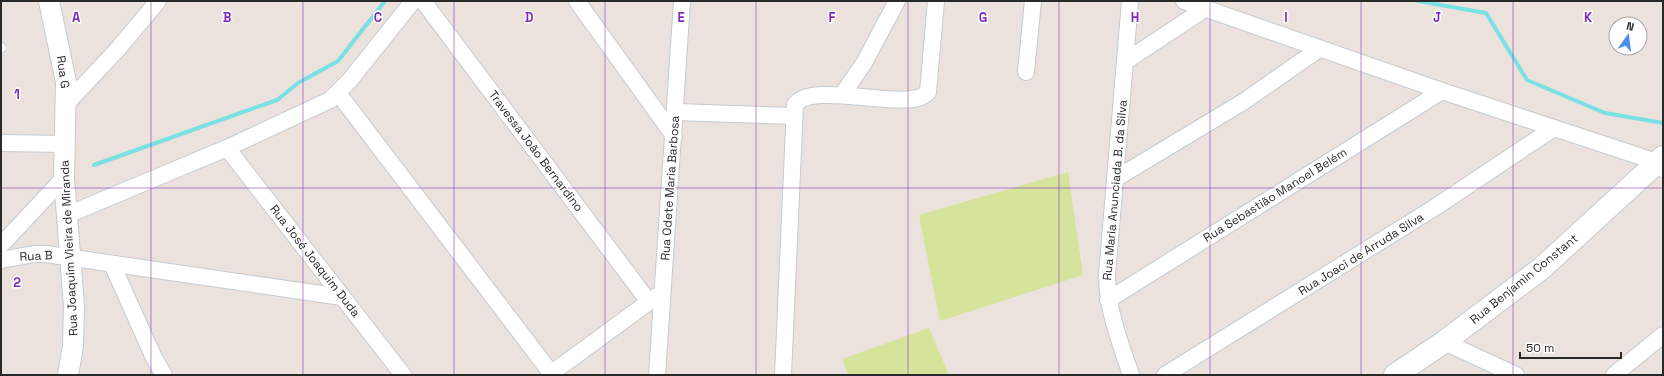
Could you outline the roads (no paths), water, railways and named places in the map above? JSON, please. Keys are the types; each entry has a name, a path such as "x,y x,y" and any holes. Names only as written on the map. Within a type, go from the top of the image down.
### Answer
{"main road":[{"name":"Rua Benjamin Constant","path":"1395,375 1444,342 1542,268 1661,162"}],"street":[{"name":"Rua G","path":"49,1 64,69 66,104 64,144"},
{"path":"66,104 117,50 158,1"},
{"path":"67,215 227,148 322,104 338,93 414,1"},
{"name":"Travessa João Bernardino","path":"423,1 656,297"},
{"path":"577,1 674,136"},
{"name":"Rua Odete Maria Barbosa","path":"657,375 656,297 674,136 682,1"},
{"path":"842,95 864,63 897,1"},
{"path":"783,375 793,116 795,105 800,99 842,95 912,99 923,97 928,92 936,1"},
{"path":"1026,72 1033,1"},
{"name":"Rua Maria Anunciada B. da Silva","path":"1130,1 1108,259 1108,300 1131,375"},
{"path":"1184,1 1442,91 1661,162"},
{"path":"1126,60 1206,8"},
{"path":"1115,179 1243,102 1319,49"},
{"name":"Rua Sebastião Manoel Belém","path":"1108,300 1442,91"},
{"path":"338,93 550,374 656,297"},
{"path":"676,112 793,116"},
{"name":"Rua Joaci de Arruda Silva","path":"1165,375 1434,208 1554,128"},
{"path":"1,143 64,144"},
{"name":"Rua Joaquim Vieira de Miranda","path":"64,144 64,178 74,321 73,346 68,375"},
{"name":"Rua José Joaquim Duda","path":"227,148 403,375"},
{"path":"1,245 64,178"},
{"name":"Rua B","path":"1,260 34,254 342,297"},
{"path":"112,264 154,358 164,375"},
{"path":"1614,375 1663,335"},
{"path":"1444,342 1516,375"}],"waterway":[{"path":"94,165 277,100 298,83 338,61 385,1"},
{"path":"1418,1 1486,13 1527,80 1605,113 1663,123"}]}
